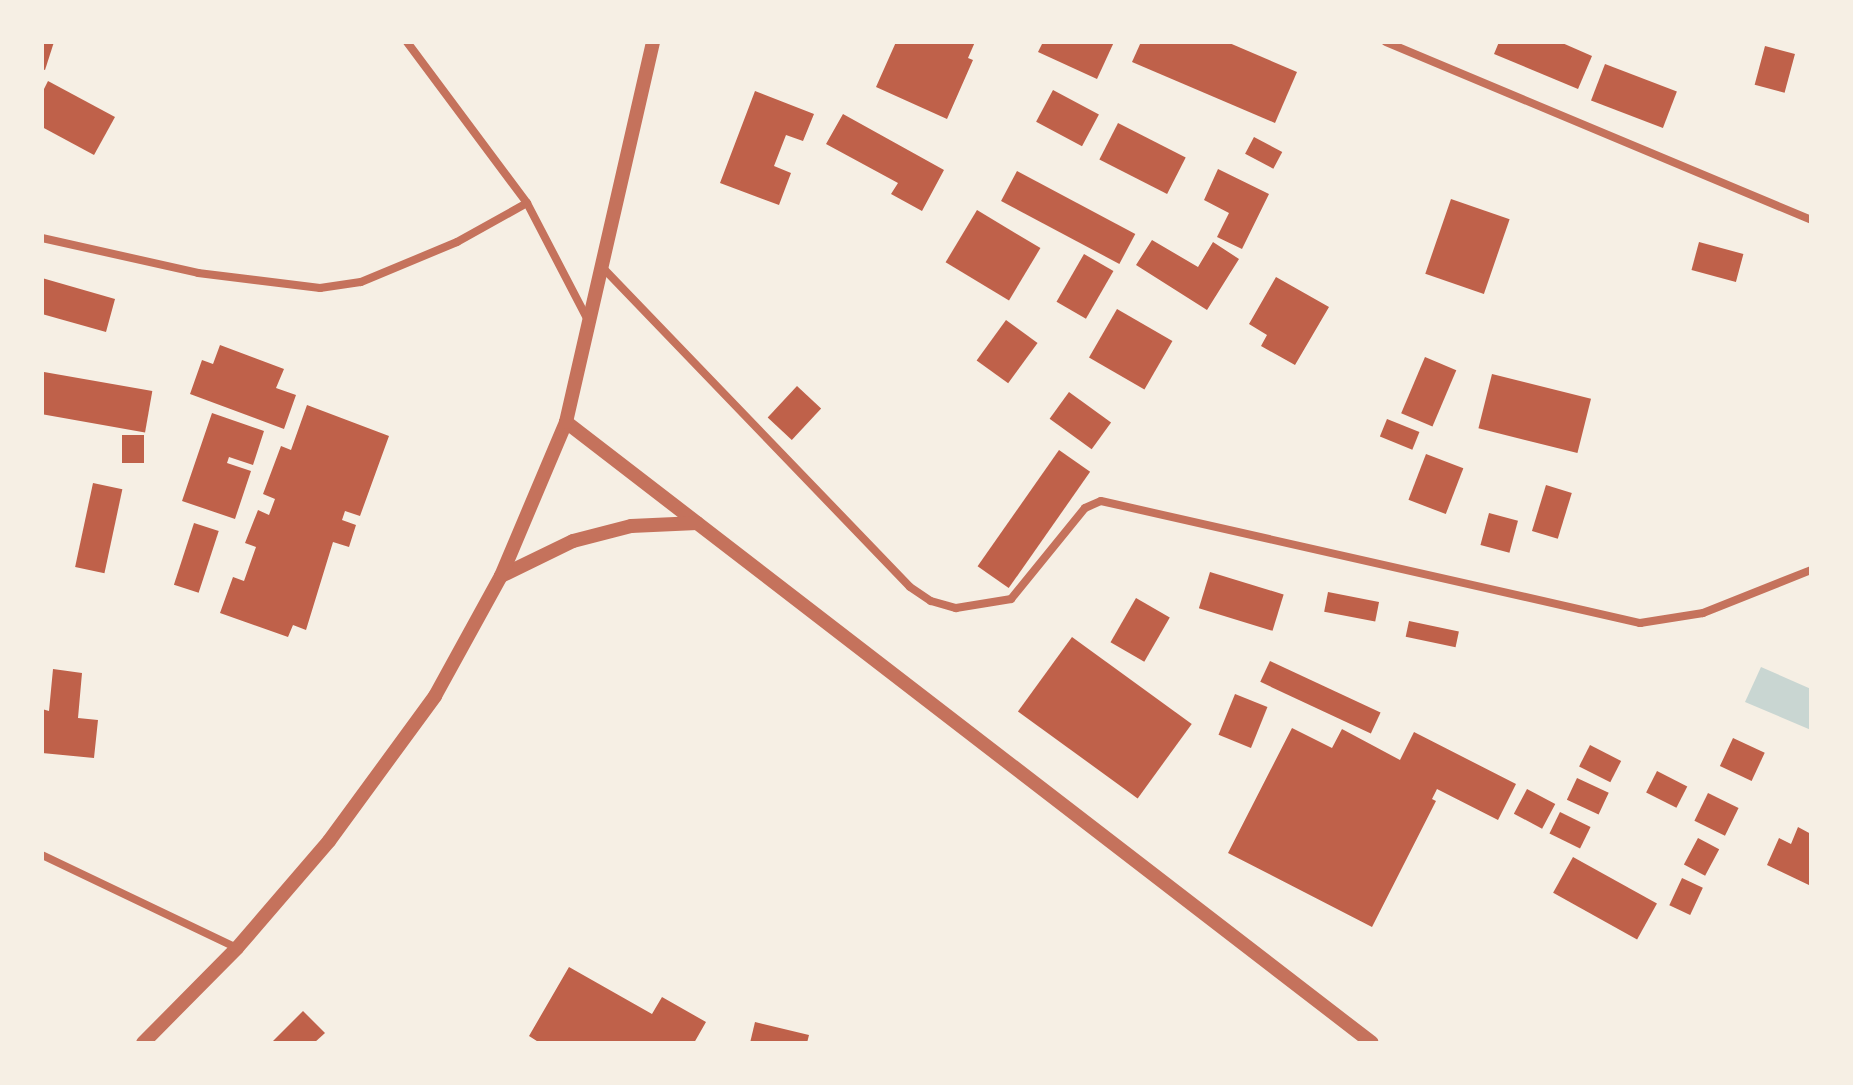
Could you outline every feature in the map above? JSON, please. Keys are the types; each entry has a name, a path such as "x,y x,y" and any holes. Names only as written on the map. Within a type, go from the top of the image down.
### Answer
{"street":[{"path":"407,42 527,203 591,324"},
{"path":"143,1043 237,948 329,841 435,696 501,576 566,422 604,269 653,42"},
{"path":"1386,42 1811,220"},
{"path":"42,238 198,273 320,288 361,282 457,242 527,203"},
{"path":"604,269 910,587 931,601 956,608 1011,599 1085,508 1101,501 1640,623 1703,613 1811,570"},
{"path":"566,422 1372,1043"},
{"path":"501,576 573,541 631,526 697,523"},
{"path":"42,855 237,948"}],"shaded area":[{"path":"1761,667 1811,689 1811,730 1745,702"}],"building":[{"path":"42,42 54,42 45,70 42,69"},
{"path":"896,42 975,42 968,58 973,60 947,119 876,87"},
{"path":"1043,42 1114,42 1097,79 1038,52"},
{"path":"1141,42 1227,42 1297,72 1275,123 1132,62"},
{"path":"1499,42 1560,42 1592,56 1578,89 1494,54"},
{"path":"1765,46 1795,54 1785,93 1755,85"},
{"path":"1605,64 1677,92 1663,128 1591,100"},
{"path":"48,81 115,117 94,155 42,127 42,93"},
{"path":"1053,90 1099,114 1082,146 1036,122"},
{"path":"755,91 814,114 803,141 786,135 774,166 791,173 779,205 720,183"},
{"path":"843,114 944,170 922,211 891,194 898,183 826,144"},
{"path":"1118,123 1186,158 1167,194 1099,160"},
{"path":"1254,137 1282,152 1273,169 1245,154"},
{"path":"1218,169 1269,194 1242,249 1217,237 1229,213 1204,200"},
{"path":"1017,171 1135,234 1119,264 1001,201"},
{"path":"1451,199 1510,219 1484,294 1425,274"},
{"path":"977,210 1040,248 1009,300 946,262"},
{"path":"1152,240 1198,267 1213,242 1239,259 1207,310 1136,265"},
{"path":"1699,242 1743,254 1736,282 1691,270"},
{"path":"1084,254 1113,271 1086,319 1056,302"},
{"path":"1276,277 1329,307 1295,365 1261,346 1267,335 1249,324"},
{"path":"42,278 115,299 106,332 42,314"},
{"path":"1117,309 1172,341 1144,389 1089,357"},
{"path":"1006,320 1038,343 1008,383 977,360"},
{"path":"220,345 284,369 276,388 296,395 284,429 190,394 202,360 213,364"},
{"path":"1425,357 1456,370 1432,426 1401,413"},
{"path":"44,372 152,391 145,432 42,414"},
{"path":"1492,374 1591,399 1577,453 1478,428"},
{"path":"797,386 821,409 792,440 768,417"},
{"path":"1069,392 1111,423 1092,449 1050,419"},
{"path":"307,405 389,436 360,516 345,511 342,520 356,525 349,547 333,542 306,630 293,625 288,637 220,613 233,577 244,581 256,547 245,543 258,510 269,515 275,499 263,494 281,446 291,450"},
{"path":"212,413 264,431 253,465 229,457 227,463 251,471 235,519 182,501"},
{"path":"1387,419 1419,432 1412,450 1380,437"},
{"path":"122,435 144,435 144,463 122,463"},
{"path":"1059,450 1090,472 1009,588 978,566"},
{"path":"1426,454 1463,468 1446,514 1408,500"},
{"path":"93,483 122,489 104,573 75,567"},
{"path":"1546,485 1572,493 1558,539 1532,531"},
{"path":"1489,513 1518,521 1509,553 1480,545"},
{"path":"194,523 219,531 199,593 174,585"},
{"path":"1210,572 1284,595 1273,631 1199,608"},
{"path":"1328,592 1379,602 1375,622 1324,612"},
{"path":"1136,598 1170,617 1144,662 1110,642"},
{"path":"1409,621 1459,632 1456,647 1406,637"},
{"path":"1072,637 1192,724 1138,798 1018,711"},
{"path":"1270,661 1381,713 1371,733 1260,682"},
{"path":"53,669 82,673 78,718 98,720 94,758 42,753 42,709 49,711"},
{"path":"1235,694 1267,707 1251,748 1219,735"},
{"path":"1292,728 1332,748 1342,729 1400,760 1414,732 1516,784 1498,820 1437,789 1432,799 1436,801 1372,927 1228,853"},
{"path":"1733,738 1765,753 1752,781 1720,766"},
{"path":"1590,745 1621,761 1610,782 1579,766"},
{"path":"1657,771 1687,786 1676,808 1646,792"},
{"path":"1577,778 1609,793 1599,815 1567,800"},
{"path":"1527,789 1555,804 1542,829 1514,814"},
{"path":"1708,793 1739,808 1725,836 1694,821"},
{"path":"1560,812 1591,827 1580,848 1549,834"},
{"path":"1798,827 1811,834 1811,886 1767,865 1779,838 1791,844"},
{"path":"1698,838 1719,849 1705,876 1684,864"},
{"path":"1573,857 1657,904 1637,939 1553,893"},
{"path":"1682,878 1703,888 1690,915 1669,905"},
{"path":"569,967 652,1014 662,997 706,1022 694,1043 540,1043 529,1036"},
{"path":"303,1011 325,1033 314,1043 271,1043"},
{"path":"755,1022 809,1035 807,1043 750,1043"}]}
